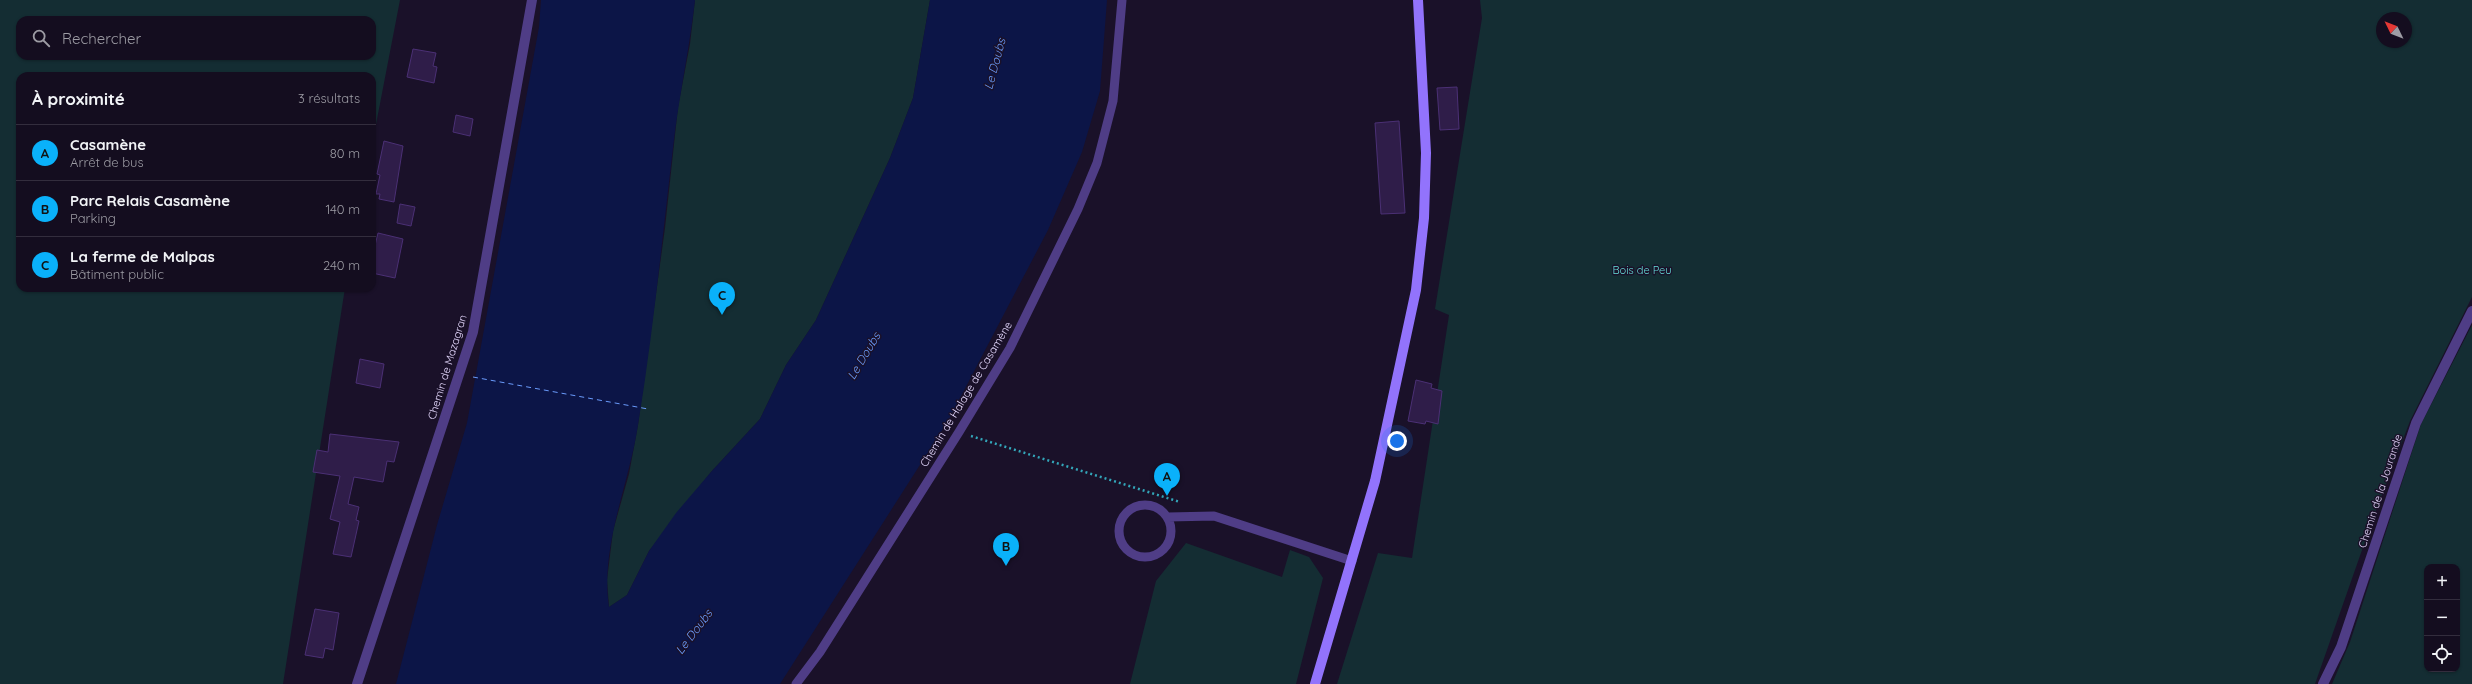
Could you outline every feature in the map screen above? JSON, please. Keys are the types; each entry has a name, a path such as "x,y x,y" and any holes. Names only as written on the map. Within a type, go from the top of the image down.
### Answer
{"main road":[{"path":"1315,684 1383,451 1416,290 1424,218 1426,153 1418,0"}],"street":[{"name":"Chemin de Mazagran","path":"357,684 473,332 532,0"},
{"name":"Chemin de la Jourande","path":"2323,684 2341,648 2416,423 2472,311"}],"lane":[{"name":"Chemin de Halage de Casamène","path":"796,684 824,646 960,432 1010,348 1078,209 1097,163 1113,101 1122,0"},
{"path":"1147,504 1162,510 1169,521 1169,543 1163,550 1151,556 1138,556 1130,552 1120,538 1121,522 1131,509 1147,504"},
{"path":"1169,521 1214,516 1352,561"}],"path":[{"path":"960,432 1184,503"}],"green space":[{"path":"0,0 400,0 376,124 376,72 16,72 16,292 344,292 283,684 0,684"},
{"path":"695,0 930,0 913,98 890,158 816,320 786,365 760,419 711,472 649,551 627,595 609,607 607,580 613,531 629,474 638,425 665,228 678,107 690,44"},
{"name":"Bois de Peu","path":"1480,0 2472,0 2472,297 2410,421 2375,513 2315,684 1337,684 1378,553 1412,558 1449,315 1435,309 1482,18"},
{"path":"2472,325 2472,684 2332,684 2350,642 2421,424"},
{"path":"1186,543 1282,577 1290,550 1309,557 1323,578 1296,684 1130,684 1156,581"}],"water":[{"name":"Le Doubs","path":"541,0 695,0 675,131 644,389 634,448 617,516 608,561 607,584 609,607 627,595 649,551 676,513 711,472 760,419 786,365 816,320 890,158 913,98 930,0 1107,0 1100,91 1082,152 1048,230 948,421 780,684 396,684 437,525 467,423 539,27"}],"building":[{"path":"413,49 436,53 433,66 437,67 434,83 407,77"},
{"path":"1457,87 1459,129 1440,130 1437,88"},
{"path":"456,115 473,119 470,136 453,132"},
{"path":"1399,121 1405,213 1381,214 1375,123"},
{"path":"384,141 403,146 394,202 379,199 380,194 376,194 380,175 377,174"},
{"path":"400,204 415,207 411,226 397,223"},
{"path":"378,233 403,239 395,278 376,274 376,241"},
{"path":"360,359 384,364 380,388 356,383"},
{"path":"1416,380 1432,384 1431,388 1442,391 1438,424 1426,421 1425,424 1408,421"},
{"path":"330,434 399,442 394,462 387,461 383,482 354,477 348,504 359,507 356,520 359,521 351,557 333,554 340,522 330,519 340,476 313,472 317,450 328,452"},
{"path":"315,609 339,613 333,650 325,648 323,658 305,655"}],"ferry route":[{"path":"473,377 648,409"}],"place":[{"name":"La ferme de Malpas","path":"722,315"},
{"name":"Casamène","path":"1167,496"},
{"name":"Parc Relais Casamène","path":"1006,566"}]}
